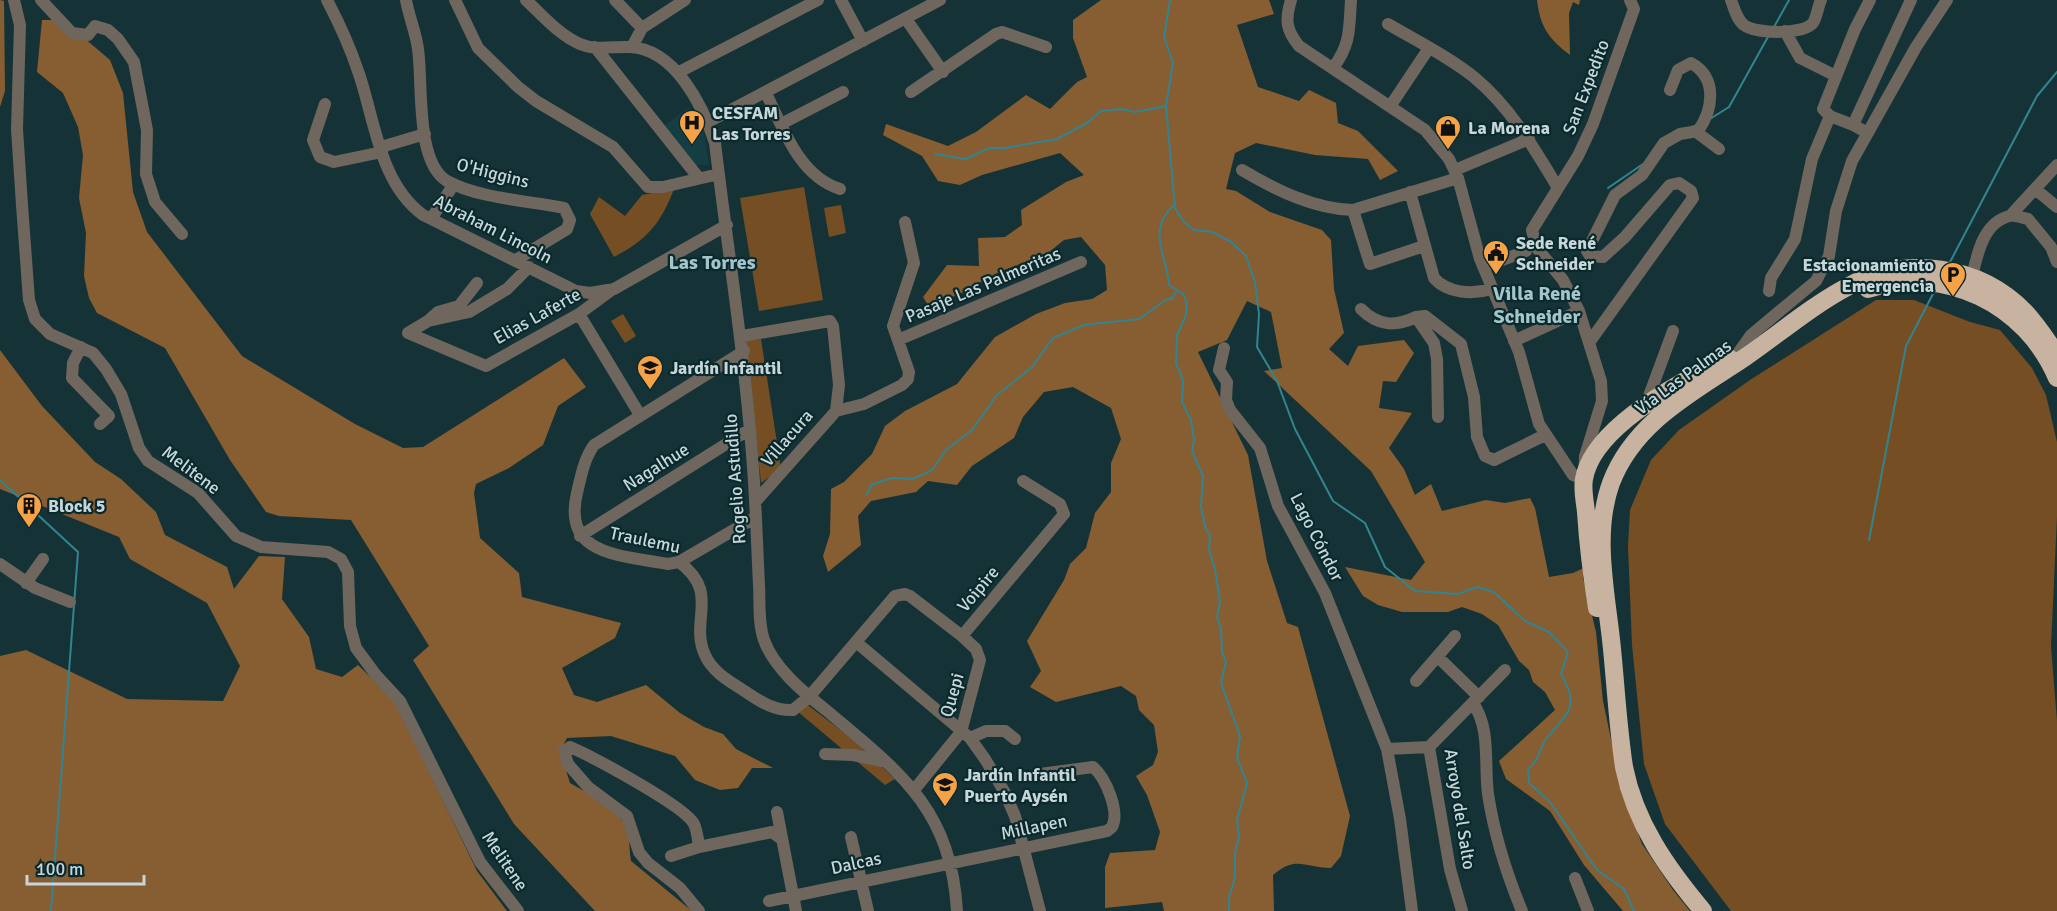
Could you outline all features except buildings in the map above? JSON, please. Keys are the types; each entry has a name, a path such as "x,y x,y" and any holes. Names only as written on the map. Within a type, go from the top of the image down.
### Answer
{"highway":[{"name":"Vía Las Palmas","path":"1703,911 1659,854 1641,819 1627,782 1618,716 1602,536 1607,498 1615,473 1636,439 1654,420 1751,354 1798,318 1846,287 1882,272 1921,268 1947,270 1972,277 1994,288 2019,307 2057,355"},
{"name":"Vía Las Palmas","path":"1716,911 1663,840 1647,809 1632,762 1611,533 1620,487 1637,454 1663,426 1812,320 1852,296 1882,285 1908,281 1933,282 1982,297 2002,309 2029,334 2057,378"},
{"path":"1618,716 1592,579 1584,479 1604,443 1646,404 1685,378 1739,352 1798,318"}],"street":[{"name":"Melitene","path":"14,0 20,25 17,129 30,306 35,319 44,330 93,353 121,393 139,448 148,461 198,493 236,536 261,547 328,552 344,563 348,572 350,626 356,648 376,675 400,701 480,862 518,911"},
{"path":"41,0 72,33 88,34 94,26 108,30 118,39 134,62 147,130 146,174 155,202 182,234"},
{"name":"Abraham Lincoln","path":"327,0 358,71 381,150 403,196 431,219 576,291 590,293 614,289 727,225"},
{"name":"O'Higgins","path":"406,0 418,50 425,134 433,168 444,179 454,184 482,192 564,207 570,220 567,229 516,260"},
{"path":"455,0 478,48 518,87 536,101 613,147 648,187 663,187 698,177 719,174"},
{"path":"526,0 564,34 578,43 595,47 698,177"},
{"path":"615,0 642,28"},
{"path":"679,72 818,0"},
{"path":"841,0 863,41"},
{"path":"708,122 906,20 940,0"},
{"path":"1291,0 1286,23 1291,37 1308,55 1391,105 1437,141 1457,174 1484,267 1491,289 1514,341 1532,406 1545,435 1573,475 1584,479 1585,456 1603,393 1591,340 1579,310 1563,280 1531,249 1484,267"},
{"path":"1333,68 1346,48 1349,38 1351,0"},
{"name":"San Expedito","path":"1531,249 1532,230 1578,156 1593,124 1634,9 1630,0"},
{"path":"1731,0 1742,24 1753,30 1785,31 1800,31 1813,22 1821,0"},
{"path":"1868,133 1830,116 1823,109 1855,29 1870,0"},
{"path":"1853,125 1911,0"},
{"path":"1739,352 1751,334 1816,280 1829,256 1836,211 1852,161 1916,47 1947,0"},
{"path":"632,47 642,28 680,1"},
{"path":"906,20 943,72"},
{"path":"1388,24 1429,48 1481,84 1515,120 1558,188"},
{"path":"1785,31 1800,58 1836,76"},
{"path":"911,92 943,72 980,43 1002,32 1046,47"},
{"name":"Rogelio Astudillo","path":"595,47 632,47 664,60 679,72 708,122 715,143 744,351 756,501 763,638 779,666 809,697 914,790 934,819 951,863 957,911"},
{"path":"1391,105 1429,48"},
{"path":"1591,340 1693,198 1691,191 1679,183 1674,183 1666,188 1631,231 1603,256 1590,256 1587,252 1615,195 1642,175 1664,143 1695,131 1707,118 1712,96 1704,73 1691,63 1678,70 1670,90"},
{"path":"781,124 843,92"},
{"path":"766,93 781,124 810,170 826,185 840,189"},
{"path":"325,104 313,140 320,157 334,162 381,150 425,134"},
{"path":"1769,291 1771,278 1795,239 1812,159 1830,116"},
{"path":"1695,131 1719,149"},
{"path":"1242,170 1262,182 1329,209 1353,210 1457,174 1529,139"},
{"path":"1972,277 1978,252 1990,227 2010,216 2057,165"},
{"path":"431,219 454,184"},
{"path":"2035,189 2057,207"},
{"path":"1410,192 1434,278 1439,284 1470,292 1491,289"},
{"path":"1353,210 1370,264 1424,246"},
{"path":"2010,216 2028,219 2051,247 2057,262"},
{"path":"898,340 893,320 914,263 905,222"},
{"name":"Pasaje Las Palmeritas","path":"898,340 1081,262"},
{"path":"428,321 469,312 507,289 529,267"},
{"path":"428,321 438,312 459,306 477,283"},
{"name":"Elias Laferte","path":"428,321 408,333 486,366 579,314 614,289"},
{"path":"1361,309 1383,324 1402,324 1416,317 1425,316 1461,344 1474,397 1477,437 1485,456 1494,460 1545,435"},
{"path":"1514,341 1579,310"},
{"path":"579,314 639,415"},
{"path":"1416,317 1434,343 1437,359 1438,417"},
{"path":"742,336 830,321 839,385 836,411"},
{"path":"1646,404 1673,331"},
{"name":"Villacura","path":"756,501 836,411 856,407 902,385 908,379 909,372 898,340"},
{"path":"81,347 73,363 72,378 109,416 100,424"},
{"name":"Lago Cóndor","path":"1224,348 1218,370 1227,382 1226,400 1260,448 1278,506 1325,593 1388,749 1412,911"},
{"path":"580,536 572,513 589,451 594,445 744,351"},
{"name":"Nagalhue","path":"580,536 750,429"},
{"name":"Voipire","path":"809,697 883,608 900,594 910,596 962,636 1063,517 1064,511 1060,504 1023,481"},
{"path":"679,562 756,517"},
{"name":"Traulemu","path":"580,536 600,549 668,564 679,562 691,571 700,588 702,647 713,668 766,705 793,710 809,697"},
{"path":"26,583 43,559"},
{"path":"0,564 26,583 70,602"},
{"name":"Quepi","path":"914,790 966,735 980,660 976,649 962,636"},
{"path":"1416,681 1455,636"},
{"path":"856,642 966,735 1004,790 1024,847 1040,911"},
{"path":"1438,657 1476,700 1483,724 1488,795 1503,854 1522,911"},
{"name":"Arroyo del Salto","path":"1462,911 1450,869 1429,747 1505,670"},
{"path":"966,735 986,731 1005,731 1015,740"},
{"path":"699,846 694,823 688,817 602,761 570,747 564,751 568,764 588,787 627,816 639,852 648,863 680,888 699,911"},
{"path":"1388,749 1429,747"},
{"path":"825,754 853,755 883,761"},
{"name":"Millapen","path":"951,863 1107,831 1115,823 1109,794 1093,767 1040,774"},
{"path":"777,812 782,832 780,838 796,911"},
{"path":"671,856 699,846 772,832 780,838"},
{"path":"851,837 868,911"},
{"name":"Dalcas","path":"769,901 951,863"},
{"path":"1575,878 1588,911"}],"shaded area":[{"path":"0,0 4,1 5,91 0,107"},
{"path":"1101,0 1269,0 1274,14 1237,25 1258,87 1299,101 1309,90 1336,103 1338,123 1358,131 1398,171 1380,180 1368,159 1315,155 1256,143 1235,153 1226,189 1236,191 1270,212 1322,230 1331,240 1334,289 1344,333 1329,349 1348,366 1358,346 1404,340 1414,353 1396,382 1383,381 1379,408 1412,413 1389,448 1404,469 1415,495 1431,484 1442,511 1486,500 1505,503 1530,498 1535,508 1549,577 1573,573 1586,567 1583,578 1596,632 1603,701 1621,787 1642,844 1690,911 1623,911 1584,865 1550,811 1506,779 1499,761 1555,710 1545,692 1533,682 1529,670 1519,661 1498,625 1482,614 1462,607 1448,612 1402,612 1378,605 1363,596 1345,567 1411,580 1425,562 1371,471 1264,371 1282,368 1271,312 1247,301 1227,340 1198,352 1248,455 1267,561 1287,623 1298,627 1350,816 1341,856 1331,868 1295,864 1288,865 1273,875 1274,911 1164,911 1162,902 1105,908 1105,867 1110,853 1155,850 1160,832 1147,795 1136,776 1153,765 1158,752 1154,725 1139,710 1136,696 1121,686 1056,702 1030,687 1041,671 1027,641 1064,580 1070,564 1086,548 1095,513 1111,492 1111,463 1121,439 1111,408 1073,387 1044,392 1023,417 1014,438 972,466 957,485 928,481 916,492 871,501 858,516 861,545 828,572 823,556 830,534 831,489 844,482 872,454 885,426 905,411 957,384 995,337 1036,314 1065,303 1092,299 1107,290 1105,265 1081,237 1064,240 1048,253 997,273 958,295 928,305 923,297 947,265 979,266 978,238 1005,237 1022,225 1021,210 1066,182 1084,175 1060,153 982,175 960,185 938,181 922,156 883,135 886,124 948,146 976,132 1026,95 1050,109 1077,82 1087,77 1073,38 1073,20"},
{"path":"1537,0 1580,0 1579,5 1573,2 1569,13 1570,55 1547,32 1540,18"},
{"path":"42,20 63,20 110,60 123,93 133,192 147,232 242,356 355,424 403,448 423,447 564,358 586,387 558,406 543,445 509,468 476,484 474,493 480,538 519,573 522,597 621,623 615,638 562,668 574,695 597,702 646,685 680,713 704,727 723,734 736,749 773,768 752,768 738,788 720,790 695,780 675,756 611,736 567,738 560,751 570,783 604,803 619,816 628,832 631,861 692,911 595,911 514,824 413,660 429,646 351,520 279,516 266,512 230,460 165,348 97,313 89,298 84,276 86,233 79,198 83,155 78,127 63,93 37,72"},
{"name":"CESFAM Las Torres","path":"688,108 703,127 709,165 693,165 662,127"},
{"path":"804,187 823,300 759,311 740,198"},
{"path":"674,189 664,212 652,229 626,251 614,257 590,214 599,197 625,216 642,195"},
{"path":"841,205 846,233 829,237 824,208"},
{"path":"1876,300 1914,300 1970,322 2000,330 2032,368 2046,395 2057,442 2057,517 2051,646 2057,721 2057,911 1731,911 1665,824 1644,764 1632,645 1628,546 1630,510 1651,460 1679,430 1750,380"},
{"path":"623,314 636,336 625,343 611,321"},
{"path":"761,339 781,469 761,483 746,340"},
{"path":"0,350 42,406 95,462 121,479 156,512 165,535 227,567 234,589 259,556 285,557 282,599 309,637 316,669 342,677 358,665 395,701 477,871 507,911 0,911 0,656 26,650 127,699 223,701 240,666 207,603 130,559 119,537 0,489"},
{"path":"805,703 851,738 895,779 885,785 797,711"}],"waterway":[{"path":"1170,0 1164,37 1173,63 1166,106 1175,208 1184,222 1194,230 1212,232 1230,241 1246,256 1255,282 1259,314 1257,347 1277,381 1295,429 1333,501 1365,523 1385,567 1415,591 1458,594 1477,587 1494,592 1525,621 1549,632 1568,652 1561,674 1567,685 1571,703 1565,716 1544,742 1536,760 1528,769 1529,783 1550,802 1597,870 1624,889 1634,911"},
{"path":"1774,27 1789,0"},
{"path":"1710,119 1729,107 1769,35"},
{"path":"1949,264 2037,96 2057,72"},
{"path":"935,154 966,159 989,148 1005,148 1057,139 1087,123 1101,111 1121,109 1135,112 1166,106"},
{"path":"1608,188 1643,164"},
{"path":"1175,204 1161,224 1160,243 1169,285 1183,294 1187,303 1186,315 1177,335 1176,363 1183,380 1182,402 1191,420 1194,440 1192,451 1203,476 1201,507 1206,530 1210,534 1209,550 1215,569 1220,602 1217,617 1221,628 1222,652 1226,662 1221,683 1240,736 1237,758 1247,783 1237,820 1239,837 1235,853 1235,877 1229,898 1229,911"},
{"path":"867,494 871,485 892,478 913,479 932,470 946,450 972,430 996,396 1032,367 1053,338 1084,325 1139,319 1167,299 1172,299 1177,290"},
{"path":"1869,540 1906,346 1935,290"},
{"path":"0,480 78,552 51,911"}],"place":[{"name":"CESFAM Las Torres","path":"692,146"},
{"name":"La Morena","path":"1448,151"},
{"name":"Sede René Schneider","path":"1496,276"},
{"name":"Estacionamiento Emergencia","path":"1953,298"},
{"name":"Jardín Infantil","path":"650,391"},
{"name":"Block 5","path":"29,529"},
{"name":"Jardín Infantil Puerto Aysén","path":"945,808"}],"district":[{"name":"Las Torres","path":"712,262"},
{"name":"Villa René Schneider","path":"1537,304"}]}
